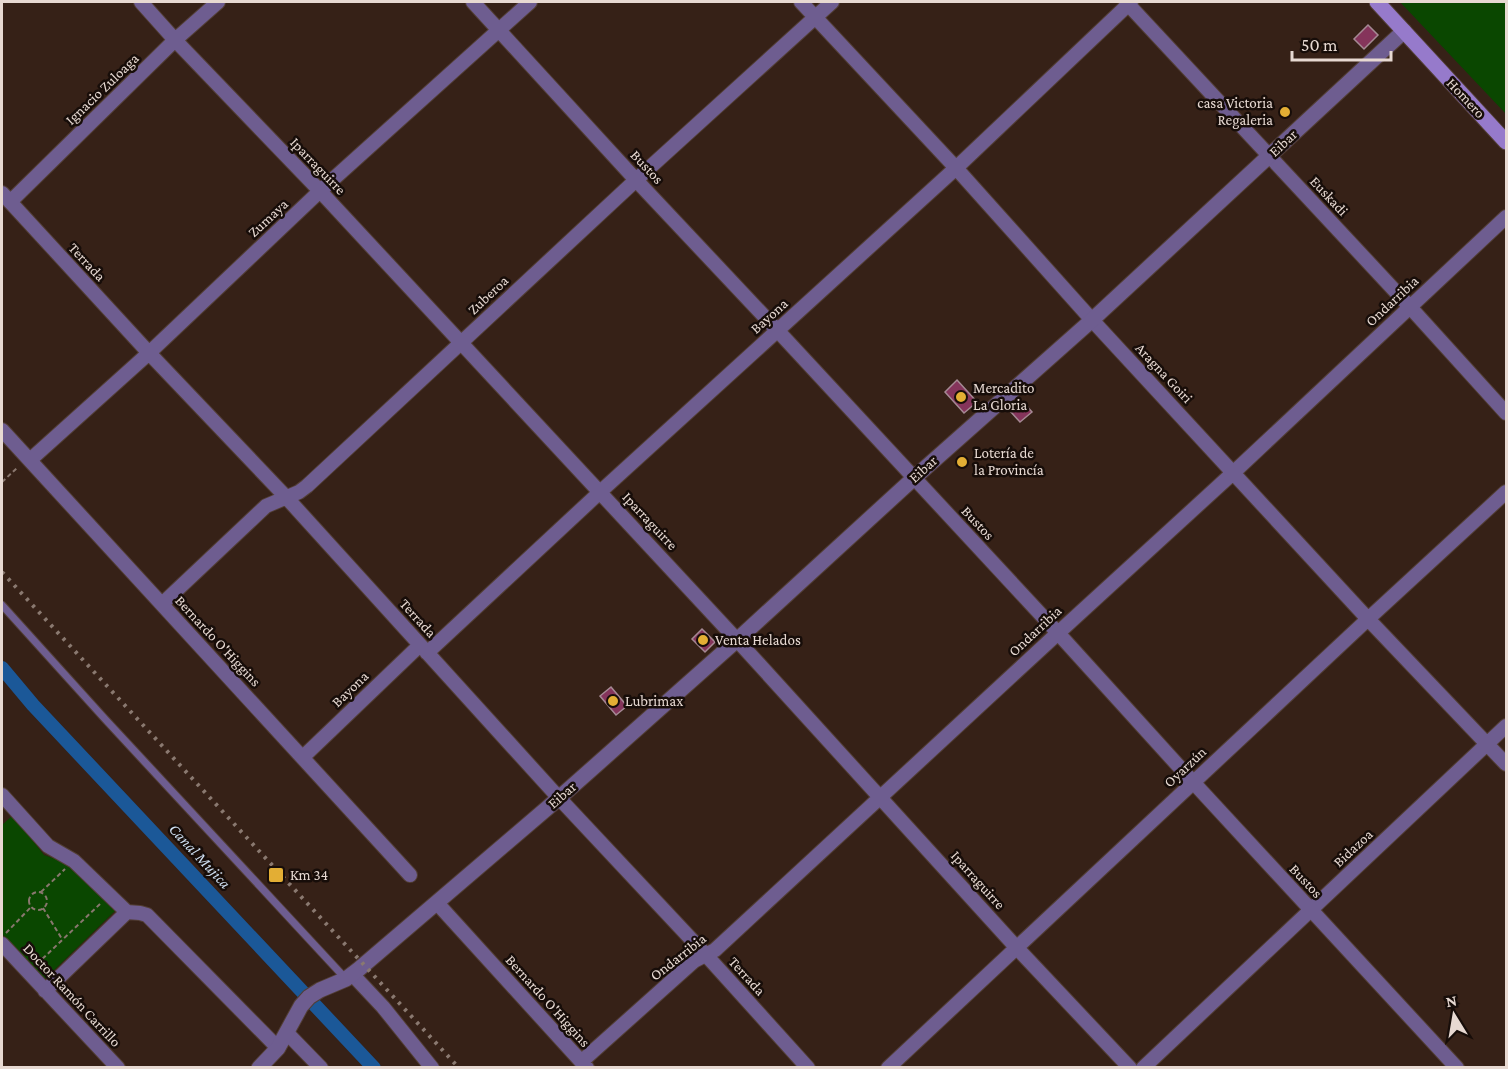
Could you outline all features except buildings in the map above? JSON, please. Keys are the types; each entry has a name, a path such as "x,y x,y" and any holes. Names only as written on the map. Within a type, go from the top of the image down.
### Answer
{"main road":[{"name":"Homero","path":"1377,2 1506,142"}],"street":[{"name":"Iparraguirre","path":"141,2 600,492 1016,947 1130,1068"},
{"name":"Ignacio Zuloaga","path":"4,195 218,2"},
{"name":"Bustos","path":"473,2 914,477 1457,1068"},
{"name":"Zumaya","path":"30,460 149,353 320,191 530,2"},
{"name":"Aragna Goiri","path":"801,2 956,168 1092,320 1368,619 1506,764"},
{"name":"Zuberoa","path":"162,604 266,506 299,492 307,486 636,180 832,2"},
{"name":"Euskadi","path":"1128,2 1506,413"},
{"name":"Bayona","path":"303,757 778,331 956,168 1128,2"},
{"name":"Eibar","path":"287,1033 301,1006 309,997 349,976 559,798 737,640 914,477 1092,320 1404,31"},
{"name":"Terrada","path":"4,195 149,353 286,497 808,1068"},
{"name":"Ondarribia","path":"584,1065 694,961 715,950 1234,472 1506,217"},
{"name":"Bernardo O'Higgins","path":"2,430 410,875"},
{"name":"Oyarzún","path":"888,1068 1506,492"},
{"name":"Bidazoa","path":"1143,1068 1506,726"},
{"path":"2,795 7,811 48,846 74,861 127,912 147,915 278,1048"},
{"name":"Bernardo O'Higgins","path":"437,903 584,1065"},
{"path":"45,991 127,912"},
{"name":"Doctor Ramón Carrillo","path":"2,944 118,1068"},
{"path":"349,976 383,1007 432,1068"},
{"path":"259,1068 278,1048 287,1033 321,1068"}],"lane":[{"path":"2,605 105,719 349,976"}],"path":[{"path":"2,482 30,460"},
{"path":"40,892 74,861"},
{"path":"34,892 45,895 47,901 43,909 37,910 28,902 34,892"},
{"path":"28,973 108,896"},
{"path":"2,937 31,907"},
{"path":"43,909 62,940"}],"green space":[{"path":"1400,2 1506,2 1506,114"},
{"path":"13,815 44,855 67,863 115,911 45,979 2,934 2,825"}],"waterway":[{"name":"Canal Mujica","path":"2,668 33,705 374,1068"}],"railway":[{"path":"2,572 459,1068"}],"place":[{"name":"casa Victoria Regaleria","path":"1285,112"},
{"name":"Mercadito La Gloria","path":"961,397"},
{"name":"Lotería de la Provincía","path":"962,462"},
{"name":"Venta Helados","path":"703,640"},
{"name":"Lubrimax","path":"613,701"},
{"name":"Km 34","path":"276,875"}]}
